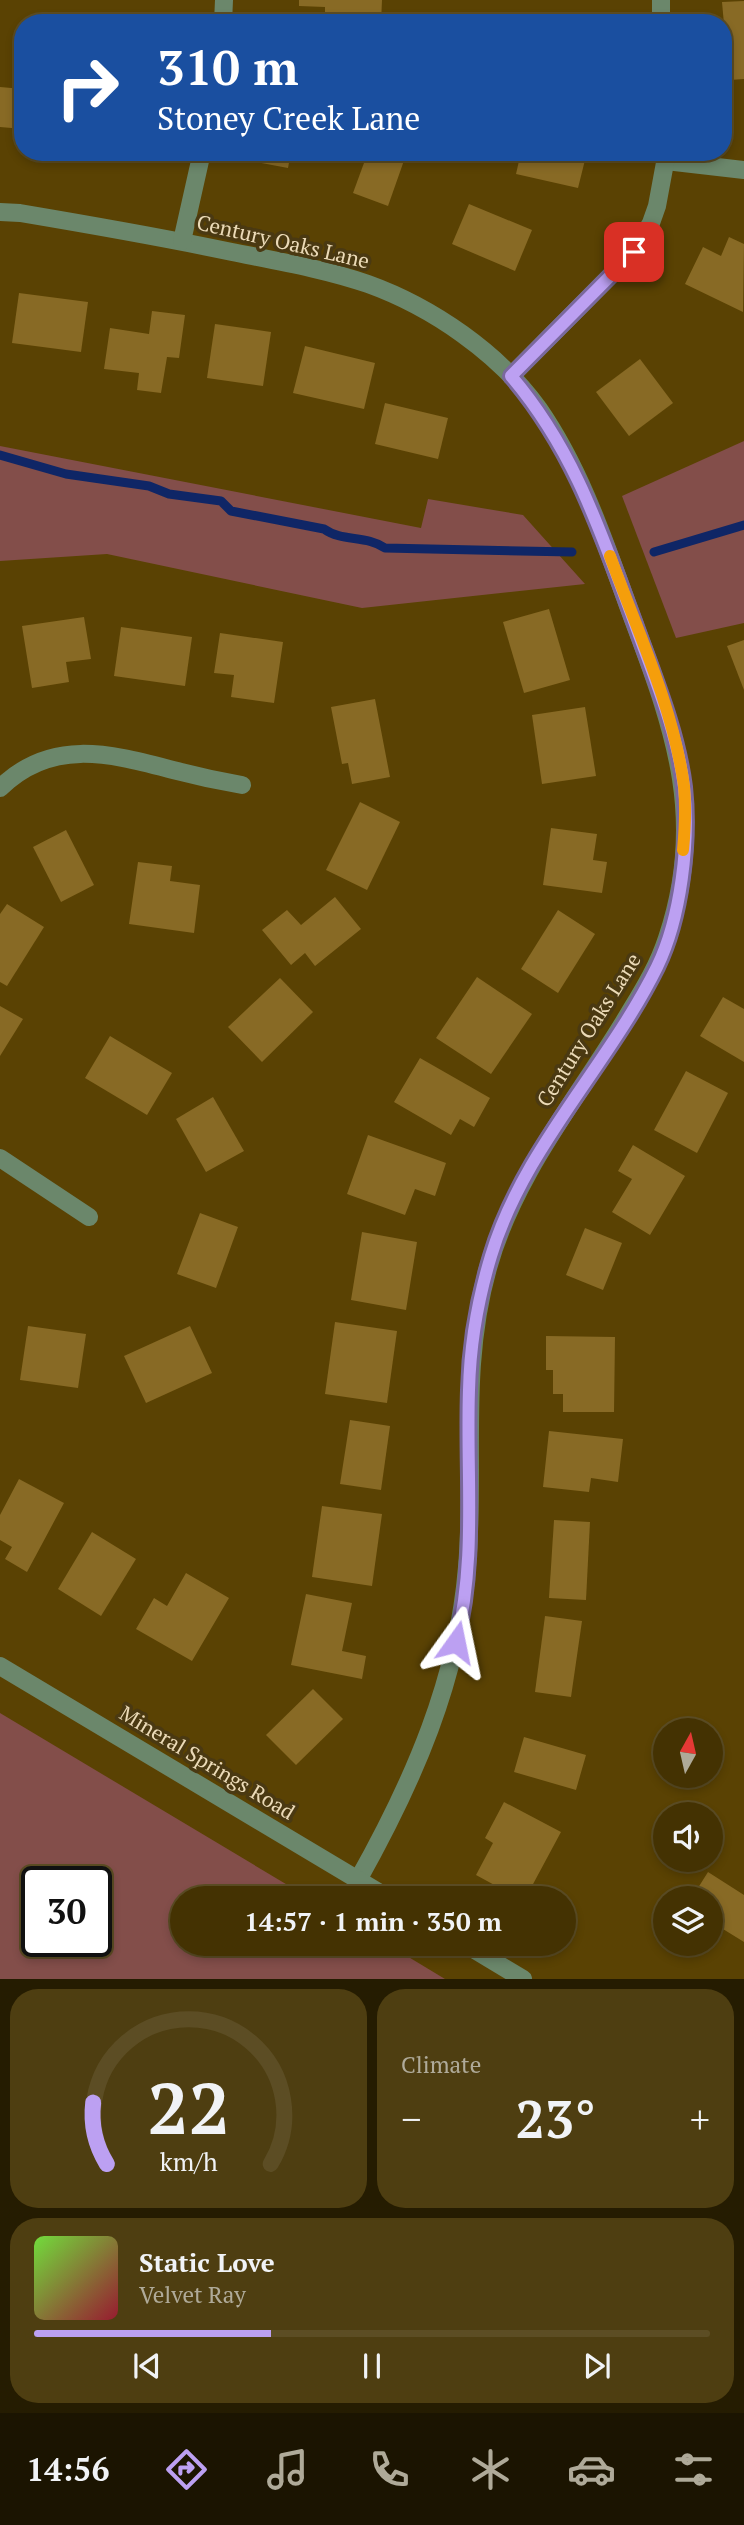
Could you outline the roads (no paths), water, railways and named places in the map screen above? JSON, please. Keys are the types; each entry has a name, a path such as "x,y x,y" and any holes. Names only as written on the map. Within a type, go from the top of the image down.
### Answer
{"street":[{"path":"182,241 200,161"},
{"path":"511,376 634,252 651,223 666,161"},
{"path":"691,161 744,170"},
{"name":"Century Oaks Lane","path":"0,212 20,213 182,241 327,272 371,285 413,304 494,359 540,410 589,502 676,742 684,787 685,822 681,880 669,933 657,966 519,1188 493,1251 472,1353 469,1389 468,1561 462,1618 444,1689 416,1768 358,1880"},
{"path":"0,788 9,779 33,765 57,756 81,752 114,755 242,785"},
{"path":"0,1158 89,1217"},
{"name":"Mineral Springs Road","path":"0,1666 368,1886"},
{"path":"485,1956 523,1979"}],"waterway":[{"path":"0,455 66,474 149,486 169,494 221,501 231,511 324,529 338,536 370,541 385,548 572,552"},
{"path":"654,552 744,525"}]}
